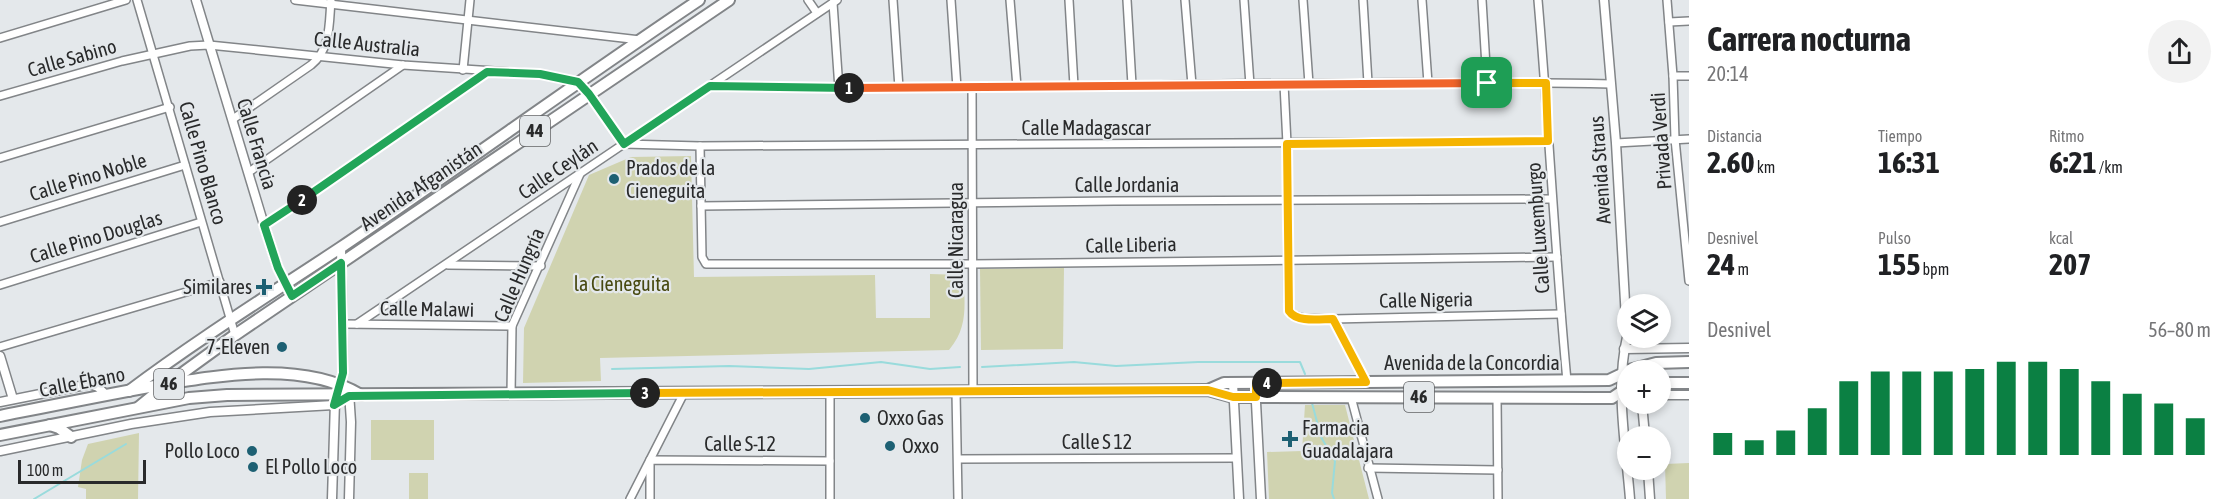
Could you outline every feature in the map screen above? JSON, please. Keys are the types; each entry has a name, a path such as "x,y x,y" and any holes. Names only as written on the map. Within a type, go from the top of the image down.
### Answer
{"main road":[{"name":"Avenida Afganistán","path":"129,391 699,0"},
{"name":"Avenida Afganistán","path":"138,408 166,384 235,335 729,0"},
{"name":"Avenida de la Concordia","path":"1671,363 1689,362"},
{"name":"Calle Ébano","path":"0,416 204,378 264,374 299,375 345,385 335,400 227,395 189,398 0,435"},
{"name":"Avenida de la Concordia","path":"1208,390 1224,383 1567,381 1609,380 1617,377"},
{"path":"1671,382 1689,383"},
{"name":"Avenida de la Concordia","path":"345,385 362,395 1208,390 1233,397 1497,398 1617,393"},
{"path":"50,425 59,428 71,437"}],"street":[{"path":"0,38 126,0"},
{"name":"Calle Pino Blanco","path":"137,0 170,106 201,222 235,335"},
{"name":"Calle Francia","path":"196,0 264,225 292,296"},
{"path":"295,0 331,2 640,40"},
{"path":"463,70 470,0"},
{"path":"808,0 817,14"},
{"path":"893,0 899,88"},
{"path":"951,0 957,88"},
{"path":"1010,0 1017,87"},
{"path":"1069,0 1074,86"},
{"path":"1127,0 1132,85"},
{"path":"1185,0 1192,85"},
{"path":"1244,0 1250,85"},
{"path":"1303,0 1309,84"},
{"path":"1363,0 1368,83"},
{"path":"1422,0 1428,83"},
{"path":"1482,0 1487,83"},
{"name":"Calle Luxemburgo","path":"1538,0 1567,381"},
{"name":"Avenida Straus","path":"1604,0 1616,143 1625,294"},
{"name":"Privada Verdi","path":"1667,0 1675,140 1685,197 1689,281"},
{"path":"233,119 311,65 321,55 327,41 331,2"},
{"path":"835,2 839,89"},
{"name":"Calle Ceylán","path":"357,324 448,265 835,2"},
{"path":"1669,22 1689,21"},
{"name":"Calle Australia","path":"154,54 190,46 209,45 403,65 540,74 578,82"},
{"name":"Calle Sabino","path":"0,96 86,70 154,54"},
{"path":"249,172 403,65"},
{"path":"264,225 487,72"},
{"path":"1673,76 1689,76"},
{"path":"578,82 624,144"},
{"path":"710,86 839,89 1368,83 1611,84"},
{"path":"1284,84 1288,200 1287,260"},
{"name":"Calle Nicaragua","path":"972,87 973,392"},
{"path":"0,158 170,106"},
{"path":"1616,143 1689,139"},
{"name":"Calle Madagascar","path":"624,144 700,146 1548,141"},
{"path":"700,146 701,206"},
{"name":"Calle Pino Noble","path":"0,222 185,165"},
{"name":"Calle Hungría","path":"512,394 512,326 541,266 580,174"},
{"name":"Calle Jordania","path":"701,206 1552,199"},
{"name":"Calle Liberia","path":"701,206 702,258 706,264 972,264 1557,258"},
{"name":"Calle Pino Douglas","path":"0,285 201,222"},
{"path":"341,247 349,499"},
{"name":"Calle Nigeria","path":"1287,260 1288,305 1292,315 1304,318 1561,314"},
{"path":"448,265 541,266"},
{"path":"0,347 220,282"},
{"path":"1333,319 1366,382"},
{"name":"Calle Malawi","path":"343,324 512,326"},
{"path":"1628,349 1689,348"},
{"name":"Avenida Straus","path":"1628,349 1629,360"},
{"name":"Avenida Straus","path":"1628,349 1629,360"},
{"path":"0,356 13,399"},
{"path":"1233,383 1239,499"},
{"path":"1256,383 1261,499"},
{"path":"0,402 90,384 98,387 106,395"},
{"path":"830,392 830,499"},
{"path":"956,392 958,499"},
{"path":"630,499 684,393"},
{"path":"1671,395 1689,395"},
{"path":"1350,397 1378,499"},
{"path":"1497,398 1498,499"},
{"path":"0,451 131,424 214,411 335,400 332,499"},
{"path":"1624,414 1629,499"},
{"name":"Calle S 12","path":"958,459 1236,458"},
{"path":"650,460 650,499"},
{"name":"Calle S-12","path":"650,460 830,461"},
{"path":"1368,468 1498,470"},
{"path":"1649,480 1650,499"}],"green space":[{"name":"la Cieneguita","path":"691,156 694,277 875,275 876,318 930,318 930,274 964,275 963,324 949,350 600,358 601,381 523,383 524,328 589,175 631,157"},
{"path":"1064,268 1063,349 981,350 980,269"},
{"path":"1305,405 1345,405 1369,499 1269,499 1267,452 1302,451"},
{"path":"371,420 434,420 434,460 371,460"},
{"path":"139,433 138,499 86,499 86,489 78,487 82,460 88,444"},
{"path":"1689,463 1689,499 1666,499 1665,480 1671,480 1671,464"},
{"path":"409,473 428,473 428,499 409,499"}],"waterway":[{"path":"612,369 729,366 809,369 881,362 930,369 960,367"},
{"path":"982,367 1074,362 1116,366 1198,362 1300,362 1305,374"},
{"path":"1312,403 1321,437 1335,461 1332,493 1334,499"},
{"path":"34,499 126,444"}],"place":[{"name":"Prados de la Cieneguita","path":"614,179"},
{"name":"Similares","path":"264,287"},
{"name":"7-Eleven","path":"282,347"},
{"name":"Oxxo Gas","path":"865,418"},
{"name":"Farmacia Guadalajara","path":"1290,439"},
{"name":"Oxxo","path":"890,446"},
{"name":"Pollo Loco","path":"252,451"},
{"name":"El Pollo Loco","path":"253,467"}],"route":[{"path":"487,72 540,74 578,82 624,144 710,86 839,89 1487,83 1546,83 1548,141 1287,144 1289,311 1297,318 1333,319 1366,382 1256,383 1256,397 1233,397 1208,390 512,394 349,396 334,405 343,373 341,263 292,296 278,268 264,225 487,72"}]}
